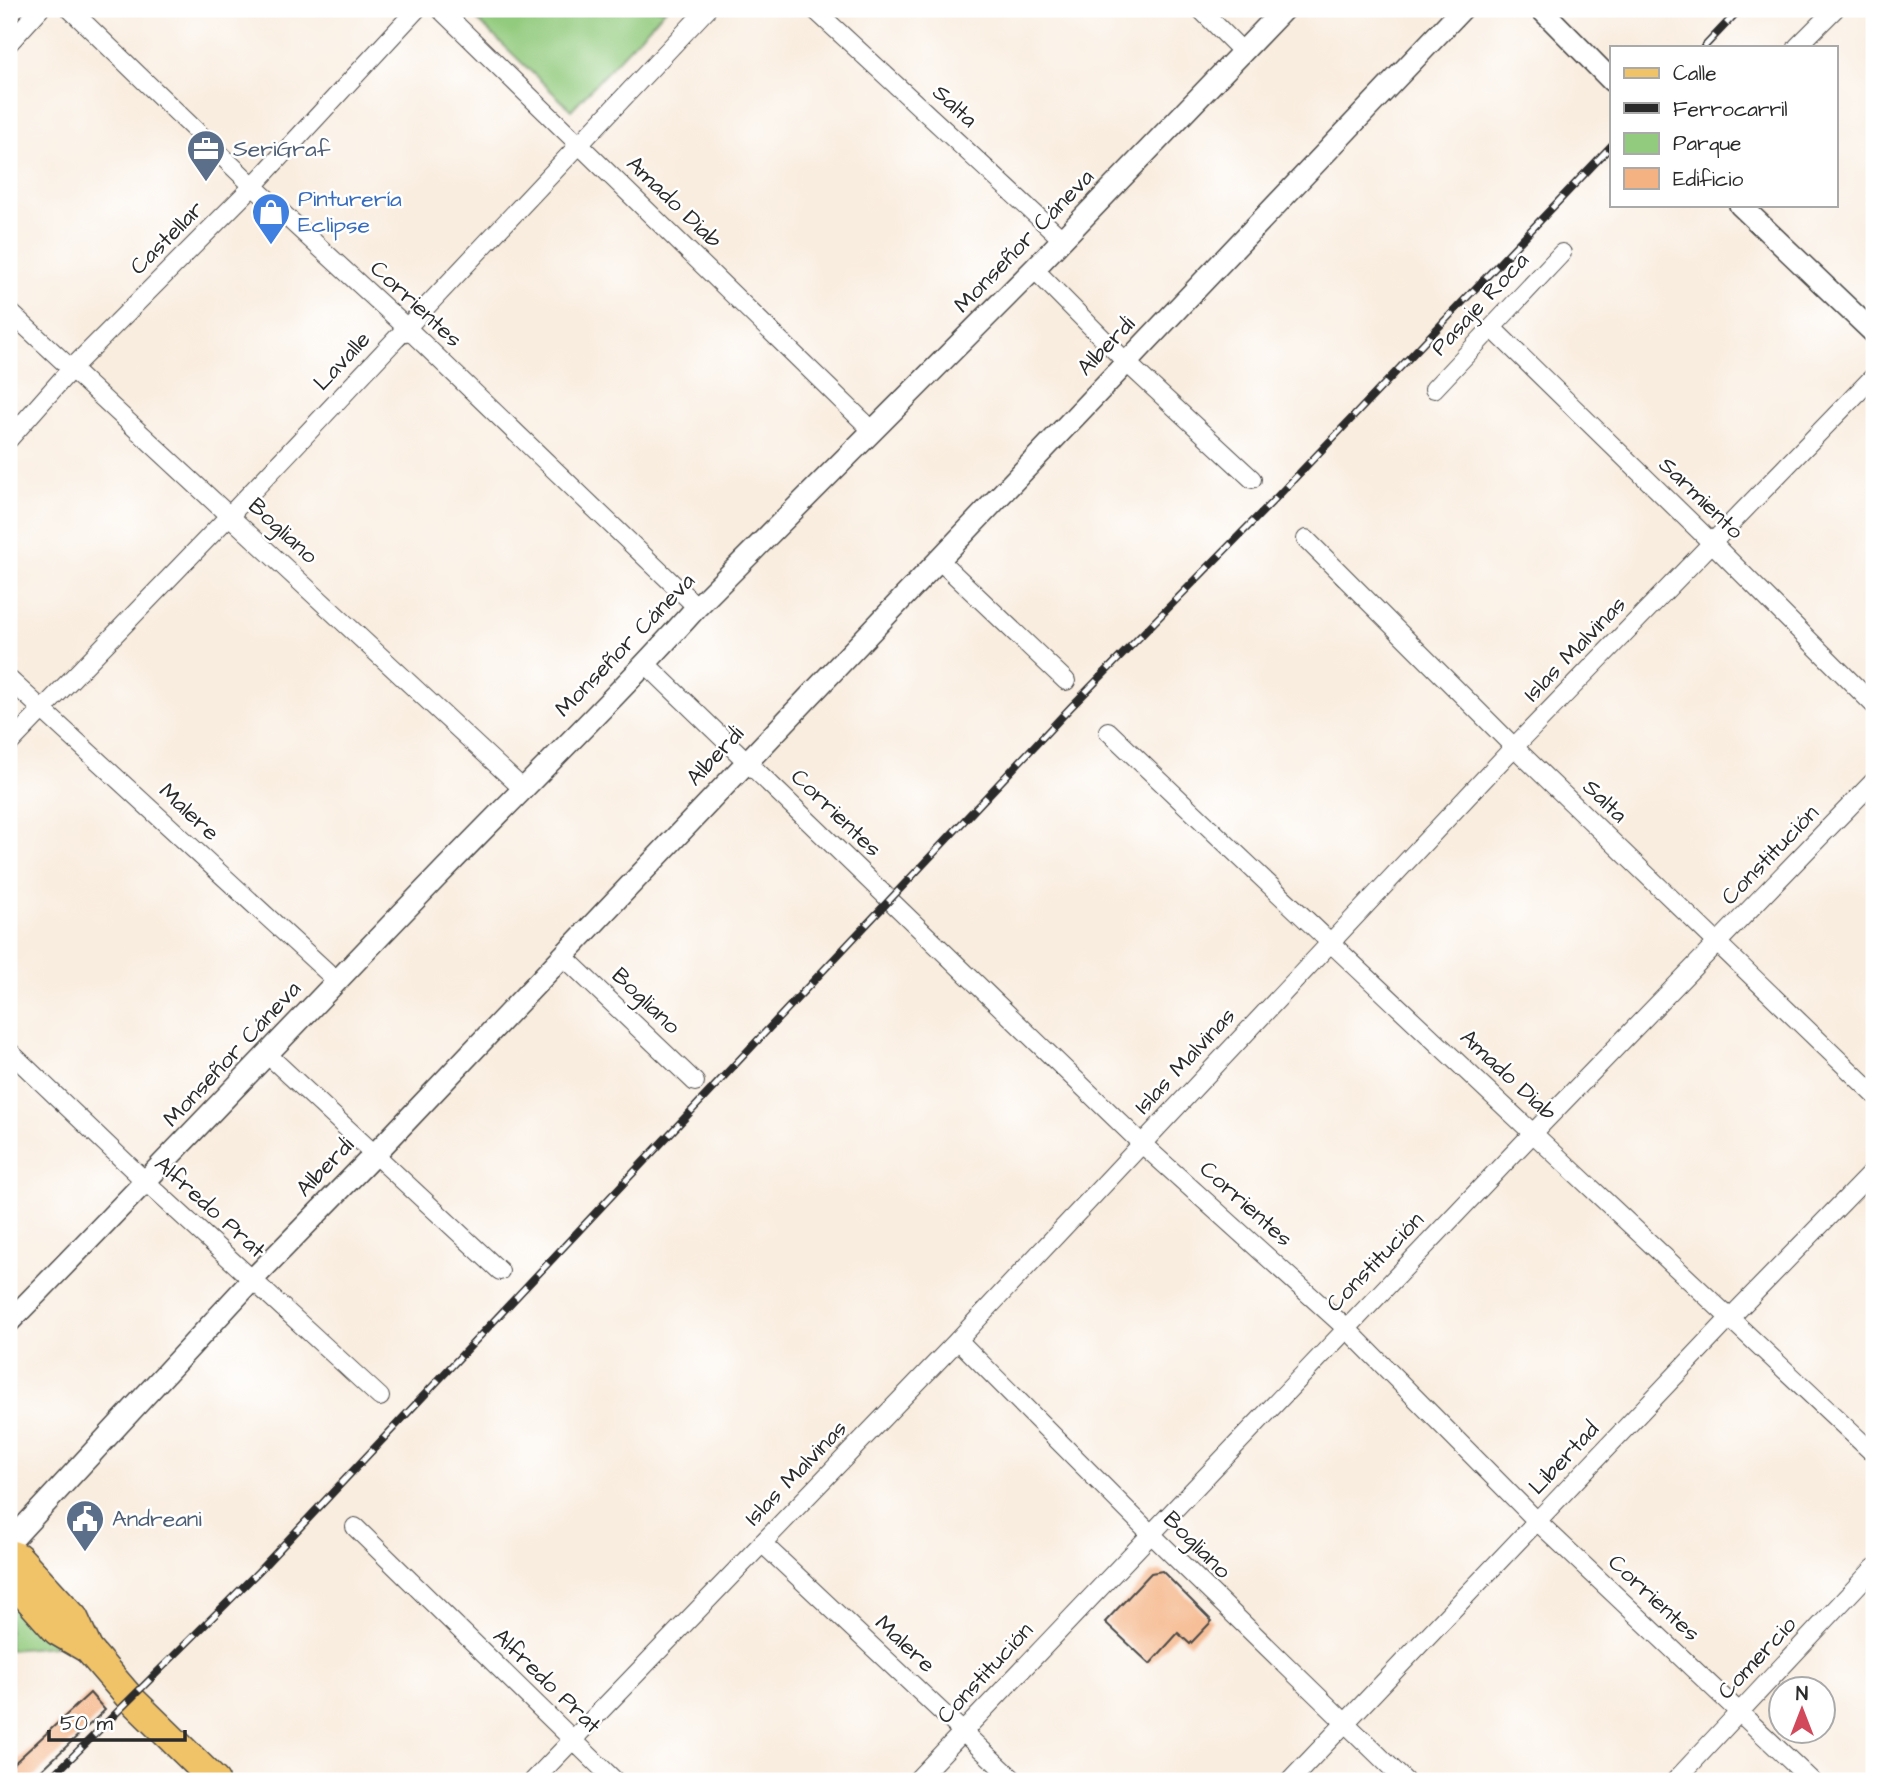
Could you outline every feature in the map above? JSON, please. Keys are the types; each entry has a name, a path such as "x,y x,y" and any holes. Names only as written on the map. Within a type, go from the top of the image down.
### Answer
{"main road":[{"path":"9,1555 18,1557 74,1618 88,1649 130,1698 215,1781"},
{"path":"9,1577 57,1631 88,1649"}],"street":[{"path":"9,43 40,9"},
{"name":"Corrientes","path":"70,9 253,187 407,328 697,607"},
{"name":"Castellar","path":"9,439 72,369 253,187 417,9"},
{"name":"Amado Diab","path":"440,9 873,431"},
{"name":"Lavalle","path":"9,744 230,515 707,9"},
{"name":"Salta","path":"814,9 1063,240"},
{"path":"1200,9 1242,51"},
{"name":"Monseñor Cáneva","path":"9,1322 522,788 646,664 697,607 1063,240 1284,9"},
{"name":"Alberdi","path":"9,1543 253,1279 374,1155 1462,9"},
{"path":"1541,9 1610,79"},
{"path":"1798,46 1835,9"},
{"path":"1742,206 1874,333"},
{"name":"Pasaje Roca","path":"1434,389 1562,253"},
{"path":"1034,269 1127,363 1252,479"},
{"name":"Bogliano","path":"9,311 522,788"},
{"name":"Sarmiento","path":"1492,328 1874,705"},
{"name":"Islas Malvinas","path":"533,1781 958,1340 1514,747 1874,376"},
{"name":"Salta","path":"1306,539 1514,747 1874,1094"},
{"path":"938,559 1066,681"},
{"name":"Corrientes","path":"646,664 1141,1143 1346,1328 1538,1522 1812,1781"},
{"name":"Malere","path":"9,680 337,981"},
{"name":"Amado Diab","path":"1108,731 1329,944 1534,1132 1874,1454"},
{"name":"Constitución","path":"916,1781 1346,1328 1874,781"},
{"name":"Bogliano","path":"562,955 695,1082"},
{"name":"Alfredo Prat","path":"9,1051 146,1182 380,1397"},
{"path":"268,1055 500,1272"},
{"name":"Libertad","path":"1290,1781 1874,1170"},
{"name":"Bogliano","path":"958,1340 1150,1533 1405,1781"},
{"name":"Alfredo Prat","path":"355,1527 615,1781"},
{"name":"Malere","path":"762,1543 1015,1781"},
{"name":"Comercio","path":"1675,1781 1874,1568"}],"green space":[{"path":"466,9 666,9 571,110"},
{"path":"9,1593 52,1640 55,1646 9,1650"}],"building":[{"path":"1162,1571 1212,1621 1190,1644 1178,1633 1150,1664 1105,1622 1151,1573"},
{"path":"90,1693 105,1710 30,1781 9,1781 9,1768"}],"railway":[{"path":"1705,46 1740,9"},
{"path":"48,1781 258,1572 1071,707 1274,500 1610,147"}],"place":[{"name":"SeriGraf","path":"206,183"},
{"name":"Pinturería Eclipse","path":"271,246"},
{"name":"Andreani","path":"85,1553"}]}
